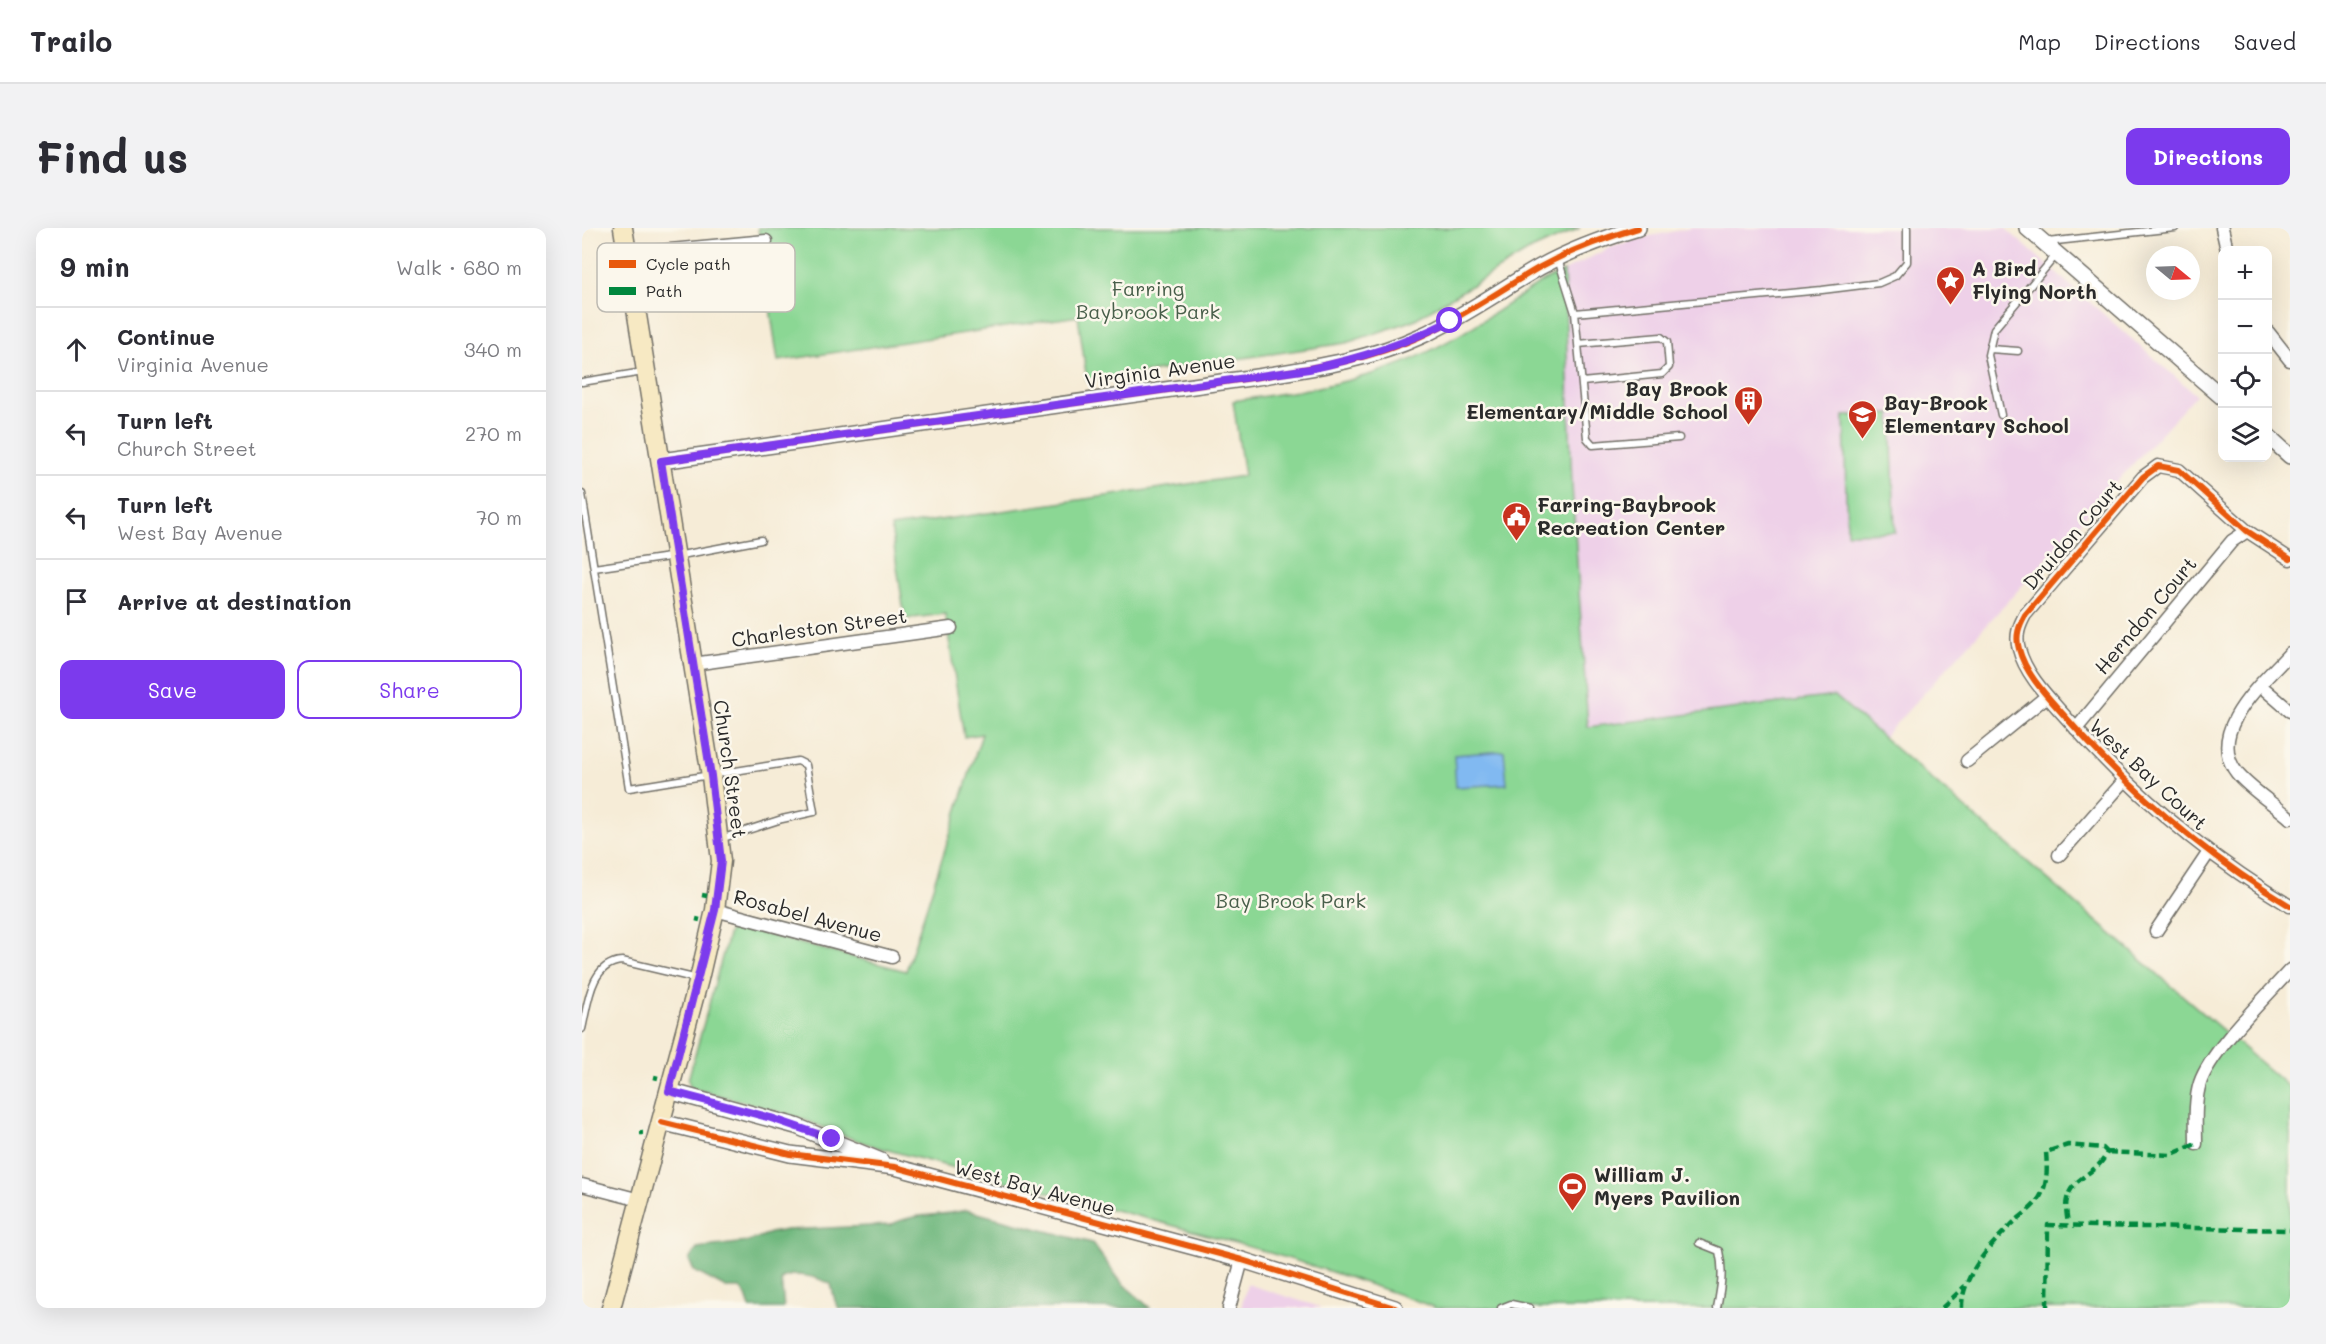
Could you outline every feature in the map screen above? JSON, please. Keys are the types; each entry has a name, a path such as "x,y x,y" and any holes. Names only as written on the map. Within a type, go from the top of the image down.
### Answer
{"main road":[{"name":"Church Street","path":"623,228 626,243"},
{"name":"Church Street","path":"611,1308 699,980 715,910 721,861 711,776 637,312"}],"street":[{"name":"Virginia Avenue","path":"661,461 1257,377 1350,361 1384,350 1440,326 1558,258 1608,237 1638,228"},
{"path":"2027,228 2218,393"},
{"path":"2222,228 2226,246"},
{"path":"745,243 766,241"},
{"path":"2272,337 2290,360"},
{"path":"2272,440 2290,456"},
{"name":"Druidon Court","path":"2017,637 2025,615 2143,477 2158,466 2179,470 2247,531"},
{"path":"2247,531 2290,559"},
{"name":"Herndon Court","path":"2076,729 2232,541 2247,531"},
{"name":"Charleston Street","path":"693,664 951,628"},
{"name":"West Bay Court","path":"2017,637 2019,651 2025,663 2047,696 2125,780 2166,819 2209,852 2290,906"},
{"path":"2290,653 2242,708 2229,731 2226,742 2230,761 2238,773 2290,818"},
{"path":"2261,686 2290,711"},
{"path":"1967,761 2047,696"},
{"path":"2059,855 2125,780"},
{"path":"2156,931 2209,852"},
{"name":"Rosabel Avenue","path":"715,910 892,957"},
{"path":"2196,1144 2197,1105 2200,1085 2206,1069 2218,1051 2290,970"},
{"name":"West Bay Avenue","path":"669,1091 796,1126 895,1167 1242,1260 1395,1308"},
{"name":"West Bay Avenue","path":"661,1122 790,1154 895,1167"},
{"path":"582,1185 640,1200"},
{"path":"1229,1308 1242,1260"}],"lane":[{"path":"1575,313 1879,283 1895,276 1907,262 1907,228"},
{"path":"2045,243 2175,228"},
{"path":"2001,415 1988,355 1994,329 2058,254"},
{"path":"1558,258 1575,313 1587,438 1593,445 1679,438"},
{"path":"1578,344 1661,337 1667,342 1669,367 1662,374 1582,382"},
{"path":"1990,349 2018,351"},
{"path":"582,382 646,372"},
{"path":"582,494 629,788 798,761 806,765 814,812 782,819 720,839"},
{"path":"594,568 761,540"},
{"path":"582,1029 594,980 602,967 610,961 622,961 699,980"},
{"path":"1699,1243 1719,1251 1721,1258 1722,1285 1717,1308"},
{"path":"1501,1308 1510,1304 1530,1308"}],"shaded area":[{"name":"Bay-Brook Elementary School","path":"1691,228 2005,228 2196,395 1883,738 1835,696 1588,727 1572,486 1564,271 1609,248 1645,237"},
{"path":"1247,1284 1323,1308 1241,1308"}],"green space":[{"name":"Farring Baybrook Park","path":"758,228 1580,228 1529,251 1412,321 1346,343 1087,381 1078,316 778,361 771,312 795,312 795,243 760,243"},
{"name":"Bay Brook Park","path":"1564,271 1572,486 1588,727 1835,696 2290,1088 2290,1308 1436,1308 1298,1261 877,1147 796,1117 691,1088 688,1080 729,932 734,926 906,971 982,734 964,737 945,614 905,619 891,527 1244,476 1233,401 1332,384 1390,368 1431,351 1545,280"},
{"path":"1891,414 1895,532 1847,533 1844,416"},
{"path":"966,1210 1092,1243 1121,1282 1150,1308 839,1308 831,1284 813,1277 792,1275 781,1279 784,1308 750,1308 740,1288 726,1288 694,1271 689,1260 697,1248 747,1242 770,1233 786,1230 891,1225 919,1216"}],"water":[{"path":"1504,751 1507,784 1456,787 1454,755"}],"marked path":[{"path":"702,895 707,896"},
{"path":"696,919 700,920"},
{"path":"654,1077 658,1078"},
{"path":"2107,1152 2170,1155 2196,1144"},
{"path":"1962,1308 1966,1285 1978,1263 2002,1234 2039,1198 2046,1178 2046,1152 2068,1145 2103,1148 2107,1152 2103,1159 2070,1191 2066,1205 2068,1224"},
{"path":"2047,1308 2048,1225 2290,1230"},
{"path":"1942,1308 1965,1286"}],"cycle path":[{"path":"661,461 1257,377 1361,357 1421,336 1552,261 1588,245 1638,228"},
{"path":"2290,559 2247,531 2179,470 2158,466 2143,477 2025,615 2019,627 2017,640 2026,667 2037,683 2113,768 2197,842 2227,865 2290,906"},
{"path":"661,1122 790,1154 895,1167 1242,1260 1395,1308"}],"place":[{"name":"A Bird Flying North","path":"1951,306"},
{"name":"Bay Brook Elementary/Middle School","path":"1749,426"},
{"name":"Bay-Brook Elementary School","path":"1863,440"},
{"name":"Farring-Baybrook Recreation Center","path":"1516,542"},
{"name":"William J. Myers Pavilion","path":"1573,1212"}],"route":[{"path":"832,1139 771,1118 669,1091 715,910 721,861 711,776 661,461 1309,369 1350,361 1384,350 1450,321"}]}
